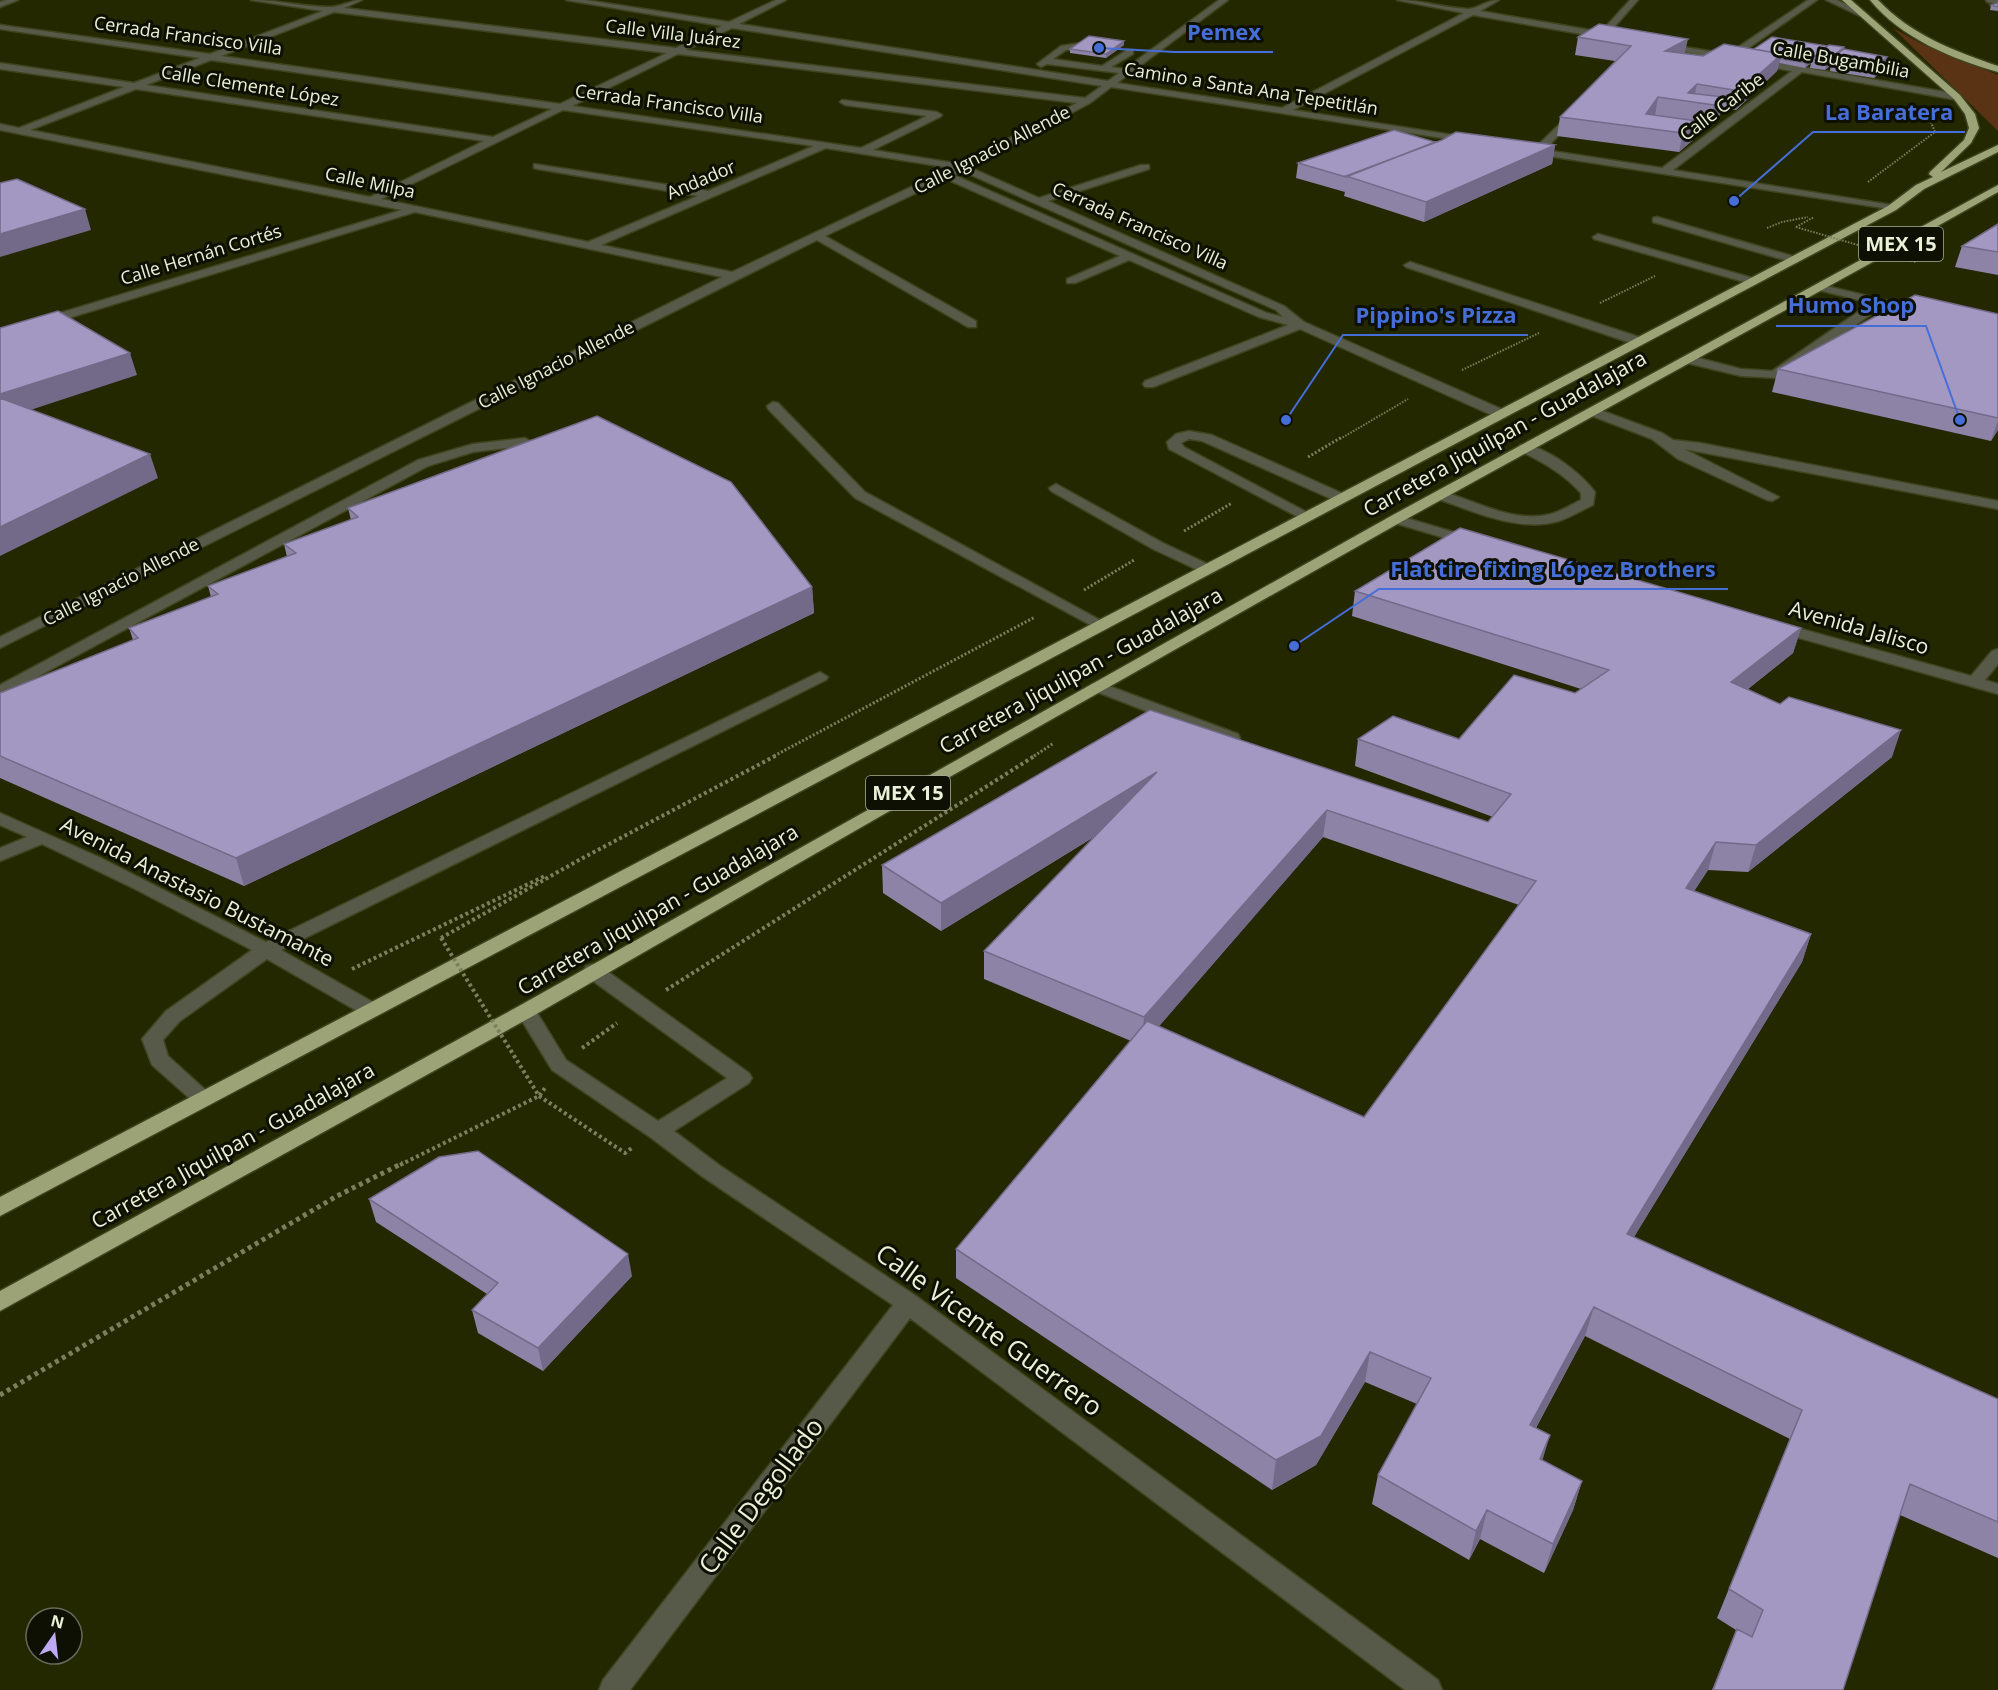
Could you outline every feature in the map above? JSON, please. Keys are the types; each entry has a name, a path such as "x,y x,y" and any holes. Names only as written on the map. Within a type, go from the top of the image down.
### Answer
{"highway":[{"path":"1846,0 1957,97 1970,114 1974,128 1968,141 1920,187"},
{"path":"1874,0 1898,23 1920,36 1998,69"},
{"name":"Carretera Jiquilpan - Guadalajara","path":"0,1207 1892,208 1920,187 1998,148"},
{"name":"Carretera Jiquilpan - Guadalajara","path":"0,1302 526,1011 593,971 1396,519 1818,287 1913,238 1998,188"}],"street":[{"path":"0,4 14,0"},
{"name":"Calle Villa Juárez","path":"255,0 1088,101"},
{"path":"19,131 358,0"},
{"name":"Camino a Santa Ana Tepetitlán","path":"573,0 1480,142"},
{"path":"371,200 782,0"},
{"name":"Calle Ignacio Allende","path":"0,643 733,276 946,175 1088,101 1224,0"},
{"path":"1401,0 1615,37"},
{"path":"1284,111 1473,14 1495,0"},
{"path":"1603,35 1634,0"},
{"name":"Calle Caribe","path":"1729,57 1814,0"},
{"path":"1830,0 1863,14"},
{"path":"1990,0 1998,2"},
{"name":"Cerrada Francisco Villa","path":"0,27 826,145 962,167 1280,308 1300,325"},
{"name":"Calle Bugambilia","path":"1649,43 1957,97"},
{"path":"1029,71 1071,46 1081,46"},
{"path":"1116,51 1150,55"},
{"path":"1084,80 1130,52"},
{"path":"1046,61 1127,72"},
{"name":"Calle Clemente López","path":"0,66 494,140"},
{"name":"Calle Caribe","path":"1665,171 1799,70"},
{"path":"845,102 937,116 862,151"},
{"path":"1538,151 1579,108"},
{"name":"Calle Milpa","path":"0,127 371,200 733,276"},
{"name":"Andador","path":"589,246 826,145"},
{"path":"1515,147 1892,208"},
{"path":"538,165 708,194"},
{"path":"1039,201 1145,167"},
{"name":"Cerrada Francisco Villa","path":"946,175 1263,315 1300,325 1501,414"},
{"name":"Calle Hernán Cortés","path":"0,335 413,209"},
{"path":"1657,220 1792,260"},
{"path":"817,236 972,324"},
{"path":"1598,237 1752,281"},
{"path":"1071,281 1129,256"},
{"path":"1410,265 1638,341"},
{"path":"1818,287 1928,313"},
{"path":"1687,359 1736,373 1755,376 1775,375 1881,302"},
{"path":"1149,384 1300,325"},
{"path":"773,406 860,495 1101,625"},
{"path":"1592,411 1656,436 1670,444 1683,456 1772,497"},
{"path":"1306,516 1179,450 1174,446 1176,439 1194,435 1207,438 1341,498"},
{"path":"0,692 423,462 467,448 525,442"},
{"path":"1670,444 1700,447 1998,505"},
{"path":"1440,495 1495,513 1530,519 1551,519 1588,502 1588,492 1581,483 1545,458 1525,448"},
{"path":"1056,488 1158,546 1207,569"},
{"path":"1396,519 1484,545"},
{"name":"Avenida Jalisco","path":"1758,622 1998,689"},
{"path":"1975,682 1998,654"},
{"path":"203,1099 159,1060 152,1039 173,1016 267,949 820,677"},
{"path":"1098,687 1246,743"},
{"name":"Avenida Anastasio Bustamante","path":"0,818 267,949 371,1010"},
{"path":"0,855 42,837"},
{"path":"593,971 742,1078 658,1131"},
{"name":"Calle Vicente Guerrero","path":"526,1011 559,1065 658,1131 711,1171 908,1303 1428,1690"},
{"name":"Calle Degollado","path":"613,1690 908,1303"}],"path":[{"path":"1732,243 1782,222 1818,215 1796,226 1916,262"},
{"path":"1883,262 1904,251"},
{"path":"1284,472 1433,384 1682,262"},
{"path":"625,1153 539,1096 441,938 579,860 1060,604 1255,489"},
{"path":"0,1395 337,1196 539,1096 559,1065 642,1004 1055,743"},
{"path":"324,982 579,860"}],"shaded area":[{"path":"1893,28 1920,43 1998,75 1998,131"}],"building":[{"path":"1599,24 1688,39 1665,51 1703,56 1724,44 1782,54 1740,91 1697,84 1688,93 1724,97 1714,105 1658,97 1646,114 1697,121 1683,133 1560,117 1631,46 1578,37"},
{"path":"1089,36 1124,41 1106,54 1070,49"},
{"path":"1772,37 1827,46 1806,63 1780,59 1782,54 1754,49"},
{"path":"1829,45 1844,47 1827,61 1812,59"},
{"path":"1844,49 1887,57 1877,65 1833,57"},
{"path":"1394,130 1435,142 1346,177 1298,163"},
{"path":"1456,132 1555,145 1426,202 1346,176 1442,140"},
{"path":"17,179 85,209 0,234 0,183"},
{"path":"1998,224 1998,252 1962,246"},
{"path":"1915,295 1998,314 1998,418 1778,369"},
{"path":"58,311 130,353 0,394 0,328"},
{"path":"0,398 150,454 0,527"},
{"path":"597,416 731,482 812,587 236,858 0,756 0,693 138,638 129,628 218,594 208,586 296,553 284,544 358,517 348,508"},
{"path":"1460,528 1801,628 1731,682 1780,704 1789,697 1901,730 1756,845 1716,842 1686,888 1811,934 1627,1234 1998,1399 1998,1522 1910,1484 1843,1690 1713,1690 1737,1629 1752,1637 1763,1610 1729,1589 1802,1410 1594,1307 1530,1425 1550,1435 1540,1459 1582,1481 1553,1544 1487,1510 1476,1531 1378,1475 1431,1378 1370,1352 1321,1436 1276,1460 956,1249 1147,1021 1364,1117 1536,881 1327,810 1144,1017 984,951 1157,772 941,903 882,865 1150,710 1488,822 1511,794 1358,739 1393,716 1459,739 1514,675 1575,693 1609,670 1355,591"},
{"path":"478,1151 628,1254 538,1348 472,1310 498,1283 369,1199 439,1157"}],"place":[{"name":"Pemex","path":"1099,48"},
{"name":"La Baratera","path":"1734,201"},
{"name":"Pippino's Pizza","path":"1286,420"},
{"name":"Humo Shop","path":"1960,420"},
{"name":"Flat tire fixing López Brothers","path":"1294,646"}]}
